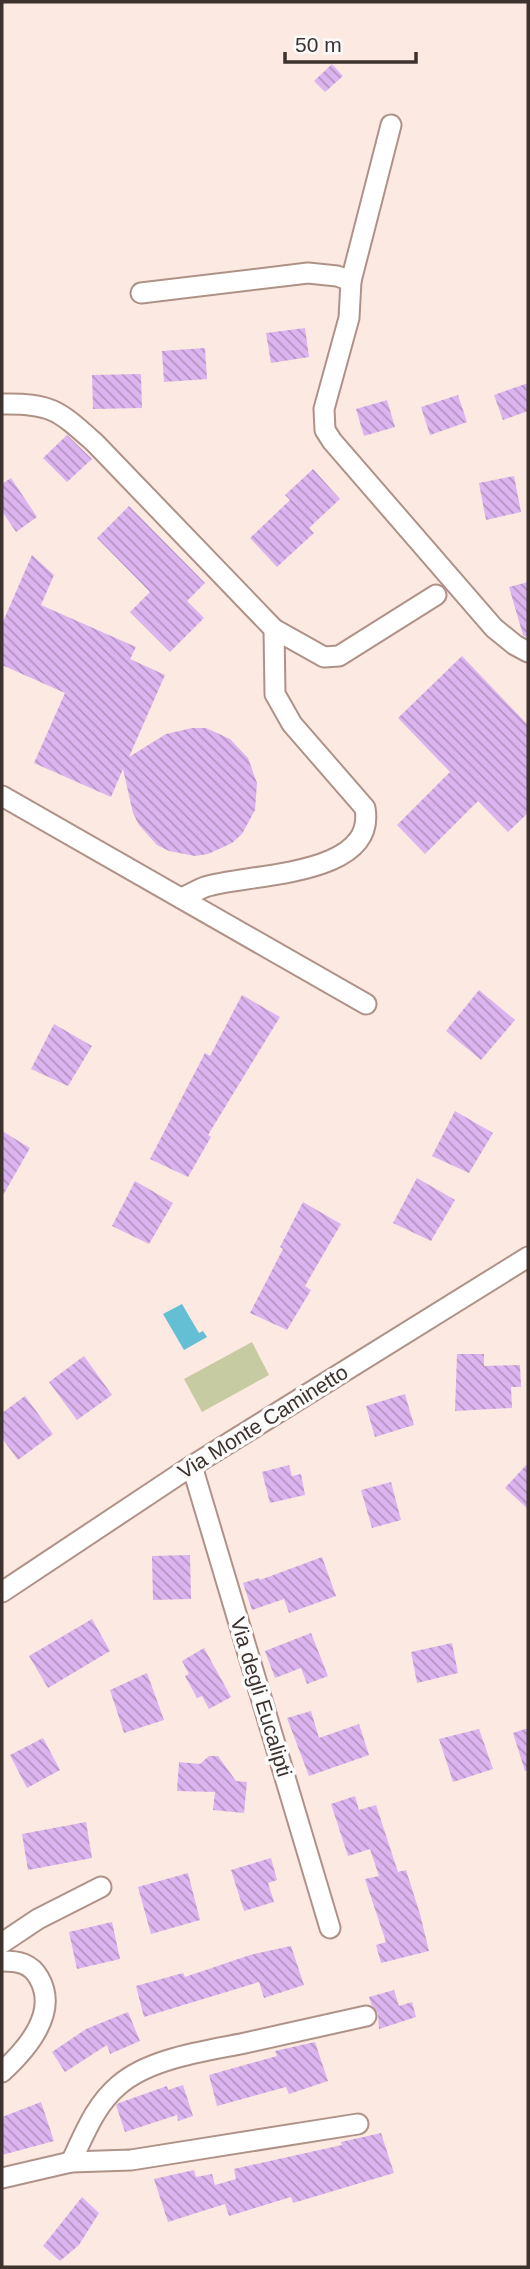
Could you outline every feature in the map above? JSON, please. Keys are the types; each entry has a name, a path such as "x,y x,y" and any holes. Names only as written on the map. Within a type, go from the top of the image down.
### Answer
{"street":[{"path":"391,125 351,281 348,318 323,421 328,436 494,628 528,652"},
{"path":"141,293 307,273 337,276 351,281"},
{"path":"2,404 41,405 65,416 95,443 274,629 324,657 339,656 436,595"},
{"path":"181,898 206,887 323,865 354,846 368,822 365,808 292,724 275,695 274,629"},
{"path":"2,796 366,1004"},
{"name":"Via Monte Caminetto","path":"2,1592 192,1466 528,1257"},
{"name":"Via degli Eucalipti","path":"192,1466 330,1927"},
{"path":"2,1943 45,1915 101,1887"},
{"path":"2,1961 20,1962 34,1970 44,1988 46,2004 35,2034 20,2055 2,2072"},
{"path":"71,2162 104,2101 118,2086 135,2075 180,2057 366,2016"},
{"path":"2,2178 71,2162 131,2160 358,2124"}],"green space":[{"path":"252,1342 269,1375 202,1412 184,1379"}],"water":[{"path":"182,1304 199,1333 203,1331 207,1337 184,1350 163,1314"}],"building":[{"path":"332,64 343,76 325,92 314,81"},
{"path":"305,328 309,357 271,363 266,333"},
{"path":"205,348 207,379 164,382 162,351"},
{"path":"141,374 142,408 93,409 92,375"},
{"path":"528,383 528,411 503,420 494,395"},
{"path":"458,395 467,422 430,435 421,407"},
{"path":"387,400 395,427 364,436 356,409"},
{"path":"67,435 92,459 67,482 43,458"},
{"path":"313,469 340,499 309,528 314,533 277,567 250,538 290,500 285,495"},
{"path":"514,476 521,512 486,520 479,483"},
{"path":"11,478 37,517 16,532 2,511 2,484"},
{"path":"129,506 205,583 187,601 204,618 170,652 130,612 150,592 97,538"},
{"path":"32,555 54,575 41,605 136,647 130,659 165,675 129,757 166,734 206,728 230,739 248,758 257,783 255,810 242,834 232,843 208,854 195,856 169,851 157,845 139,825 133,813 123,769 111,797 34,763 65,693 2,665 2,624"},
{"path":"528,582 528,638 523,635 509,587"},
{"path":"462,656 528,725 528,813 508,832 478,801 425,854 397,825 450,772 398,718"},
{"path":"479,990 515,1020 481,1060 446,1031"},
{"path":"242,995 280,1017 208,1135 211,1137 188,1177 150,1159 205,1053 210,1056"},
{"path":"54,1024 92,1046 68,1086 31,1069"},
{"path":"455,1111 493,1133 469,1173 432,1156"},
{"path":"2,1131 30,1148 2,1197"},
{"path":"417,1178 455,1200 431,1241 393,1223"},
{"path":"135,1181 173,1203 149,1244 112,1226"},
{"path":"303,1202 341,1224 305,1286 311,1290 287,1330 250,1313 283,1249 280,1247"},
{"path":"457,1354 484,1354 484,1366 520,1365 521,1387 511,1387 512,1408 455,1411"},
{"path":"84,1356 112,1395 77,1420 49,1382"},
{"path":"405,1394 414,1425 375,1437 366,1406"},
{"path":"25,1396 53,1434 18,1460 2,1438 2,1413"},
{"path":"528,1463 528,1509 505,1488"},
{"path":"289,1465 292,1476 301,1474 305,1495 270,1503 262,1472"},
{"path":"391,1482 401,1520 372,1528 361,1490"},
{"path":"190,1555 191,1599 153,1600 152,1556"},
{"path":"322,1557 336,1596 289,1613 284,1599 252,1610 243,1583 259,1578 260,1580"},
{"path":"92,1619 110,1651 48,1688 29,1656"},
{"path":"311,1633 328,1676 307,1684 301,1668 275,1678 265,1651"},
{"path":"452,1643 458,1673 417,1683 411,1652"},
{"path":"204,1648 231,1697 209,1709 202,1696 197,1698 185,1676 189,1674 182,1661"},
{"path":"147,1673 164,1720 124,1733 110,1690"},
{"path":"311,1711 319,1738 359,1724 369,1755 309,1776 287,1718"},
{"path":"528,1728 528,1771 525,1771 513,1733"},
{"path":"479,1729 493,1769 453,1782 439,1739"},
{"path":"43,1738 60,1770 27,1788 10,1755"},
{"path":"209,1756 218,1756 236,1781 247,1782 244,1813 213,1810 215,1792 177,1791 179,1762 200,1764"},
{"path":"355,1796 359,1810 376,1805 398,1872 406,1870 429,1951 381,1963 376,1945 386,1942 365,1879 379,1876 370,1849 348,1856 331,1804"},
{"path":"86,1822 92,1858 28,1870 22,1834"},
{"path":"271,1858 277,1880 268,1883 274,1902 244,1911 231,1870"},
{"path":"188,1873 200,1920 151,1934 138,1887"},
{"path":"112,1922 120,1959 77,1969 69,1932"},
{"path":"291,1946 304,1985 264,1998 259,1982 144,2017 136,1986 183,1973 185,1977 250,1955"},
{"path":"394,1990 399,2006 412,2002 416,2017 379,2029 378,2013 369,1997"},
{"path":"128,2012 140,2041 110,2054 107,2045 65,2072 52,2052 86,2029"},
{"path":"315,2042 328,2081 289,2094 286,2087 217,2106 209,2075 277,2056 275,2051"},
{"path":"183,2085 193,2116 178,2121 177,2115 125,2132 116,2105 167,2086 168,2090"},
{"path":"41,2102 54,2141 2,2155 2,2117"},
{"path":"381,2133 394,2173 293,2203 291,2197 229,2216 225,2204 168,2222 154,2179 194,2170 196,2177 212,2174 215,2185 236,2179 234,2169 342,2145 341,2142"},
{"path":"82,2197 99,2213 79,2245 60,2261 43,2246"}]}
